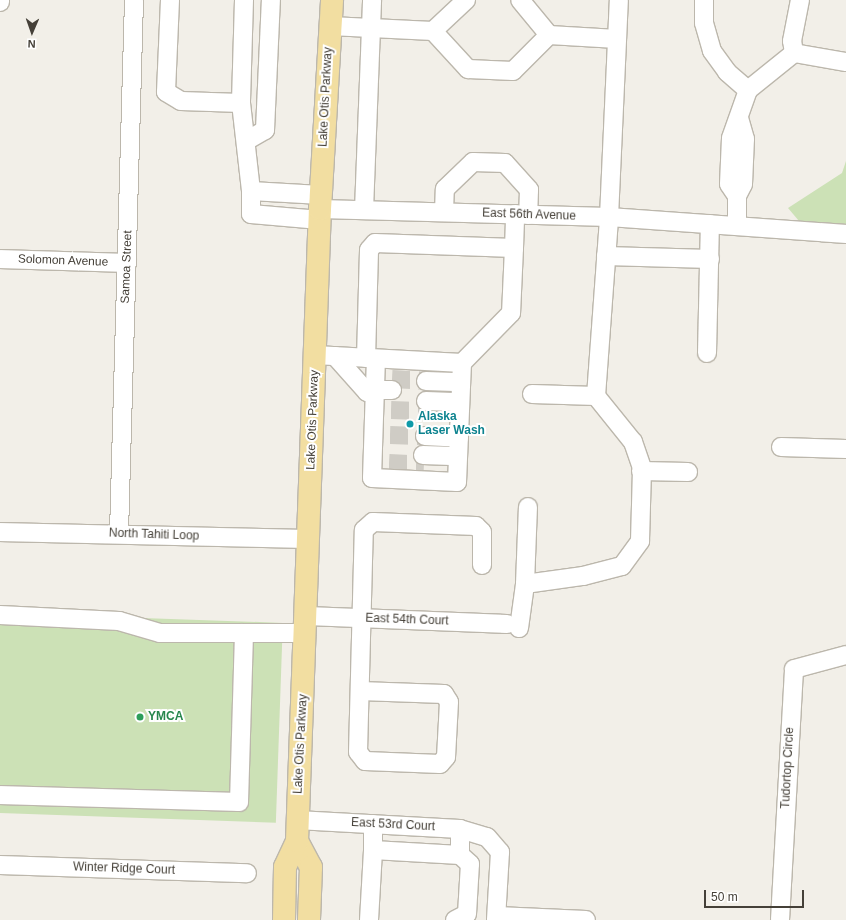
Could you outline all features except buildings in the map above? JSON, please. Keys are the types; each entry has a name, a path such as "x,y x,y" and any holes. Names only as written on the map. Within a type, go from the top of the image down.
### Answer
{"main road":[{"name":"Lake Otis Parkway","path":"284,920 286,867 297,830 309,539 325,356 321,208 332,0"},
{"path":"297,830 311,867 309,920"}],"street":[{"name":"Samoa Street","path":"119,533 134,0"},
{"path":"170,0 166,92 181,101 241,103"},
{"path":"244,0 241,103 251,191 251,214 321,208"},
{"path":"246,141 265,130 271,0"},
{"path":"364,210 372,0"},
{"path":"433,31 466,0"},
{"path":"520,0 549,35"},
{"path":"528,507 525,584 583,576 622,566 640,541 641,471 633,442 596,396 609,218 619,0"},
{"path":"704,0 704,23 712,51 727,72 748,90"},
{"path":"794,53 792,42 800,0"},
{"path":"330,26 433,31 468,69 513,71 549,35 617,38"},
{"path":"738,225 737,196 743,184 745,139 739,118 748,90 794,53 846,62"},
{"path":"444,212 445,189 473,162 505,163 529,190 514,248 512,313 462,363 457,482 372,478 381,449 382,394 371,358 369,250 375,243 514,248"},
{"path":"251,191 321,208"},
{"name":"East 56th Avenue","path":"321,208 609,218 738,225 846,234"},
{"path":"707,353 710,224"},
{"path":"606,256 710,259"},
{"name":"Solomon Avenue","path":"0,259 127,263"},
{"path":"325,356 462,363"},
{"path":"325,356 367,392 382,394"},
{"path":"532,394 596,396"},
{"path":"461,397 426,396 461,397"},
{"path":"781,447 846,449"},
{"path":"458,452 424,450 458,452"},
{"path":"641,471 688,472"},
{"path":"360,691 444,694 449,702 446,756 440,764 365,761 358,752 364,530 374,522 476,526 482,532 482,565"},
{"name":"North Tahiti Loop","path":"0,532 119,533 309,539"},
{"name":"East 54th Court","path":"0,615 119,620 160,633 244,633 362,618 513,626 525,584"},
{"path":"0,795 239,802 244,633"},
{"name":"Tudortop Circle","path":"780,920 794,669 846,655"},
{"path":"370,920 373,824"},
{"name":"East 53rd Court","path":"297,830 373,824 460,829 487,838 500,852 496,918"},
{"path":"460,829 460,855"},
{"path":"372,850 460,855 470,864 468,914 455,920"},
{"name":"Winter Ridge Court","path":"0,865 247,873"},
{"path":"496,918 586,920"}],"green space":[{"path":"846,161 846,244 815,240 788,208 842,173"},
{"name":"YMCA","path":"0,613 283,623 276,823 0,813"}],"tunnel":[{"path":"392,379 426,381"},
{"path":"391,410 426,411"},
{"path":"390,435 425,436"},
{"path":"389,463 424,465"}],"place":[{"name":"Alaska Laser Wash","path":"410,424"},
{"name":"YMCA","path":"140,717"}]}
